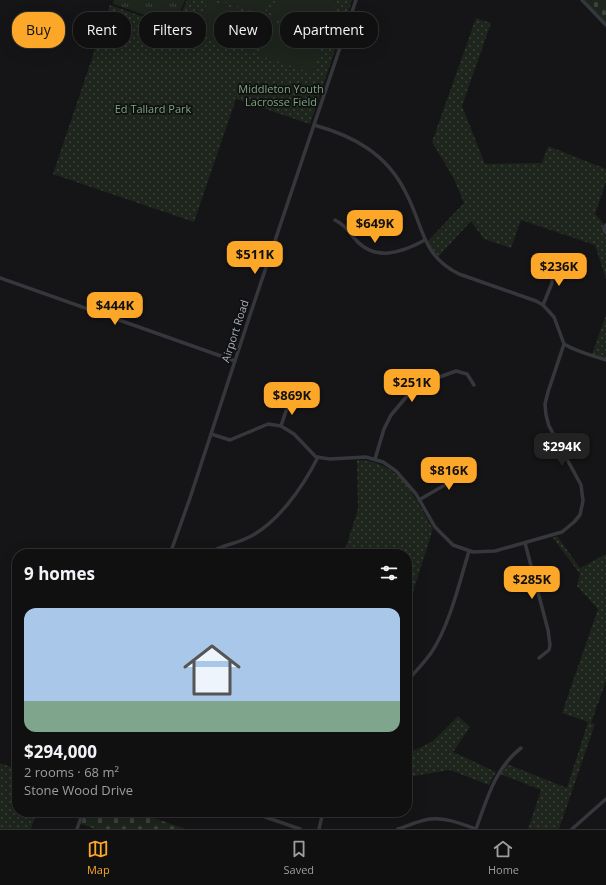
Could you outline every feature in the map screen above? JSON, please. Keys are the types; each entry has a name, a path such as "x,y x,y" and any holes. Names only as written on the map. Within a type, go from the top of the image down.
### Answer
{"street":[{"name":"Airport Road","path":"172,549 356,0"},
{"path":"582,0 606,25"},
{"path":"211,434 230,440 268,424 281,426 294,434 312,455 330,459 366,457 383,462 396,471 419,500 435,527 453,545 473,552 496,551 562,532 580,515 583,492 581,485 549,426 546,415 545,404 548,392 564,344 554,317 543,305 536,301 449,269 436,258 425,240 407,194 387,165 373,152 356,140 314,125"},
{"path":"335,220 344,225 355,240 366,249 376,253 381,254 396,252 414,246 425,240"},
{"path":"606,224 604,229 606,233"},
{"path":"543,305 552,282 553,264"},
{"path":"0,278 235,361"},
{"path":"564,344 580,352 606,360"},
{"path":"374,459 384,429 391,415 407,396 434,379 456,371 467,374 474,385"},
{"path":"281,426 286,411 293,401"},
{"path":"217,549 244,540 265,528 302,484 318,457"},
{"path":"419,500 472,469"},
{"path":"525,543 548,630 550,645 549,650 539,658"},
{"path":"412,675 432,652 441,635 469,551"},
{"path":"398,829 431,818 448,820 476,829 494,782 506,761 521,748"},
{"path":"572,829 606,799"},
{"path":"77,829 81,817"},
{"path":"265,817 300,829"},
{"path":"319,829 322,817"}],"green space":[{"path":"114,0 185,0 180,12 139,13 113,4"},
{"name":"Ed Tallard Park","path":"187,0 352,0 348,12 280,12 280,48 336,48 310,124 236,99 194,222 53,174 95,48 131,48 131,12 139,15 139,48 206,48 206,12 182,12"},
{"path":"208,0 245,12 214,12 214,40 206,37 206,12 204,12"},
{"path":"219,0 269,0 265,12 255,12"},
{"path":"276,0 331,0 336,2 332,12 280,12 280,21 272,19 272,12"},
{"path":"582,0 606,0 606,25"},
{"name":"Ed Tallard Park","path":"110,5 130,12 108,12"},
{"path":"476,18 491,23 462,106 485,164 542,163 548,146 606,169 606,182 595,214 604,224 603,230 606,236 606,279 595,245 521,220 511,248 484,239 471,221 438,257 427,242 464,203 454,179 432,142"},
{"path":"272,21 280,24 280,48 321,48 312,73 258,55 260,48 272,48"},
{"path":"239,48 252,48 251,52"},
{"path":"606,315 606,359 592,354"},
{"path":"357,460 372,462 384,466 404,483 419,505 433,529 412,595 412,549 342,549 346,547 358,509"},
{"path":"557,536 580,568 606,554 606,681 591,723 595,724 559,829 528,829 541,790 500,774 507,764 567,788 588,722 562,713 598,609 577,586 580,574 553,538"},
{"path":"458,716 470,727 453,752 496,772 489,785 450,770 412,776 412,752 433,741"},
{"path":"0,763 12,767 12,817 35,817 31,829 0,829"},
{"path":"83,817 151,817 186,829 96,829 81,824"}],"park label":[{"name":"Middleton Youth Lacrosse Field","path":"281,95"}]}
